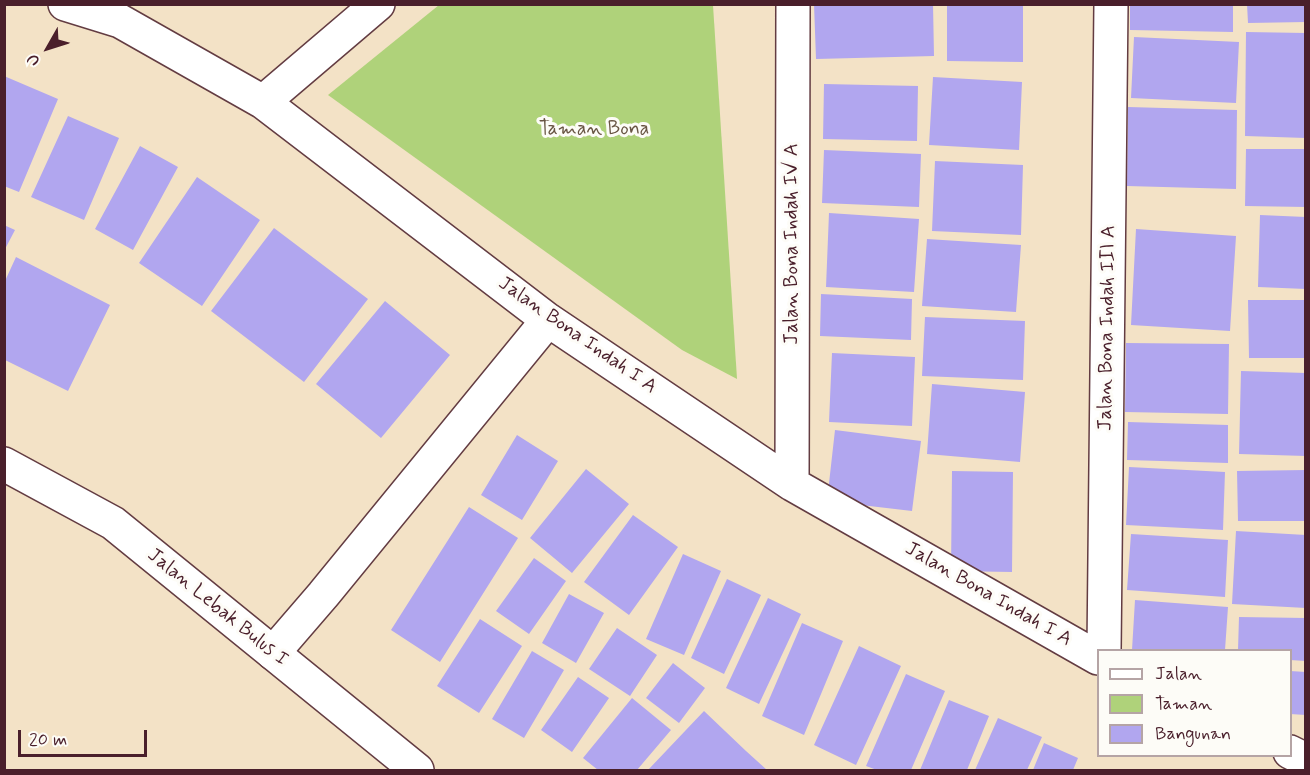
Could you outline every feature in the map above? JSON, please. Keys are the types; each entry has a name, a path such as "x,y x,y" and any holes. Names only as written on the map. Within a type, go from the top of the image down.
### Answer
{"street":[{"name":"Jalan Bona Indah I A","path":"65,4 120,21 263,102 548,320 792,484 1097,657"},
{"path":"263,102 378,4"},
{"name":"Jalan Bona Indah IV A","path":"792,484 793,4"},
{"name":"Jalan Bona Indah III A","path":"1104,649 1112,4"},
{"path":"273,653 548,320"},
{"name":"Jalan Lebak Bulus I","path":"4,464 113,523 417,771"}],"green space":[{"name":"Taman Bona","path":"439,5 713,5 737,379 682,350 328,95"}],"building":[{"path":"814,4 933,4 934,56 816,59"},
{"path":"947,4 1023,4 1023,62 947,61"},
{"path":"1130,4 1233,4 1233,32 1130,30"},
{"path":"1247,4 1306,4 1306,22 1248,23"},
{"path":"1246,32 1306,33 1306,138 1245,136"},
{"path":"1134,37 1239,42 1236,103 1131,98"},
{"path":"4,76 58,99 19,192 4,186"},
{"path":"933,77 1022,82 1019,150 929,145"},
{"path":"824,84 918,86 917,141 823,139"},
{"path":"1128,107 1237,110 1236,189 1127,186"},
{"path":"68,116 119,138 84,220 31,197"},
{"path":"140,146 178,167 133,250 95,229"},
{"path":"1246,149 1306,149 1306,207 1245,206"},
{"path":"824,150 921,154 919,207 822,203"},
{"path":"935,161 1023,165 1021,235 932,231"},
{"path":"197,177 260,220 202,306 139,263"},
{"path":"829,213 919,219 914,292 826,287"},
{"path":"1260,215 1306,217 1306,289 1258,287"},
{"path":"4,225 15,230 4,251"},
{"path":"274,228 368,299 304,382 211,311"},
{"path":"1136,229 1236,236 1230,331 1131,325"},
{"path":"927,239 1021,245 1016,312 922,306"},
{"path":"16,257 110,305 68,391 5,360 5,281"},
{"path":"821,294 912,299 911,340 820,336"},
{"path":"1248,300 1306,300 1306,358 1249,358"},
{"path":"385,301 450,355 381,438 316,384"},
{"path":"925,317 1025,321 1023,380 922,376"},
{"path":"1126,343 1229,344 1228,414 1125,412"},
{"path":"832,353 915,357 912,426 829,422"},
{"path":"1241,371 1306,373 1306,456 1239,454"},
{"path":"932,384 1025,392 1020,462 927,454"},
{"path":"1128,422 1228,425 1228,463 1127,460"},
{"path":"835,430 921,441 912,511 827,501"},
{"path":"517,435 558,461 522,520 481,495"},
{"path":"1129,467 1225,472 1223,530 1126,525"},
{"path":"586,469 629,504 572,573 530,538"},
{"path":"1306,470 1306,521 1238,521 1237,471"},
{"path":"952,471 1013,472 1012,572 951,571"},
{"path":"469,507 518,538 440,662 391,630"},
{"path":"633,515 678,547 629,615 584,582"},
{"path":"1236,531 1306,535 1306,608 1232,604"},
{"path":"1131,534 1228,540 1225,597 1127,590"},
{"path":"683,554 721,571 684,655 646,639"},
{"path":"534,558 566,581 529,634 496,611"},
{"path":"727,579 761,595 724,674 691,658"},
{"path":"569,594 604,613 576,663 542,643"},
{"path":"768,598 801,614 759,704 726,688"},
{"path":"1135,600 1228,607 1225,649 1132,649"},
{"path":"1239,617 1306,618 1306,661 1292,660 1292,649 1238,649"},
{"path":"480,619 522,646 479,713 437,686"},
{"path":"802,623 843,641 804,735 762,716"},
{"path":"617,628 657,655 630,696 589,669"},
{"path":"859,646 901,666 856,765 814,745"},
{"path":"532,651 564,670 524,738 492,719"},
{"path":"673,663 705,688 679,723 646,698"},
{"path":"1292,671 1306,672 1306,715 1292,714"},
{"path":"906,674 945,691 911,770 877,770 866,766"},
{"path":"578,677 609,698 572,752 541,730"},
{"path":"632,698 671,730 637,770 598,770 583,758"},
{"path":"949,700 989,716 967,770 920,770"},
{"path":"704,711 746,751 767,770 648,770"},
{"path":"998,718 1042,737 1027,770 975,770"},
{"path":"1044,743 1078,758 1073,770 1033,770"}]}
